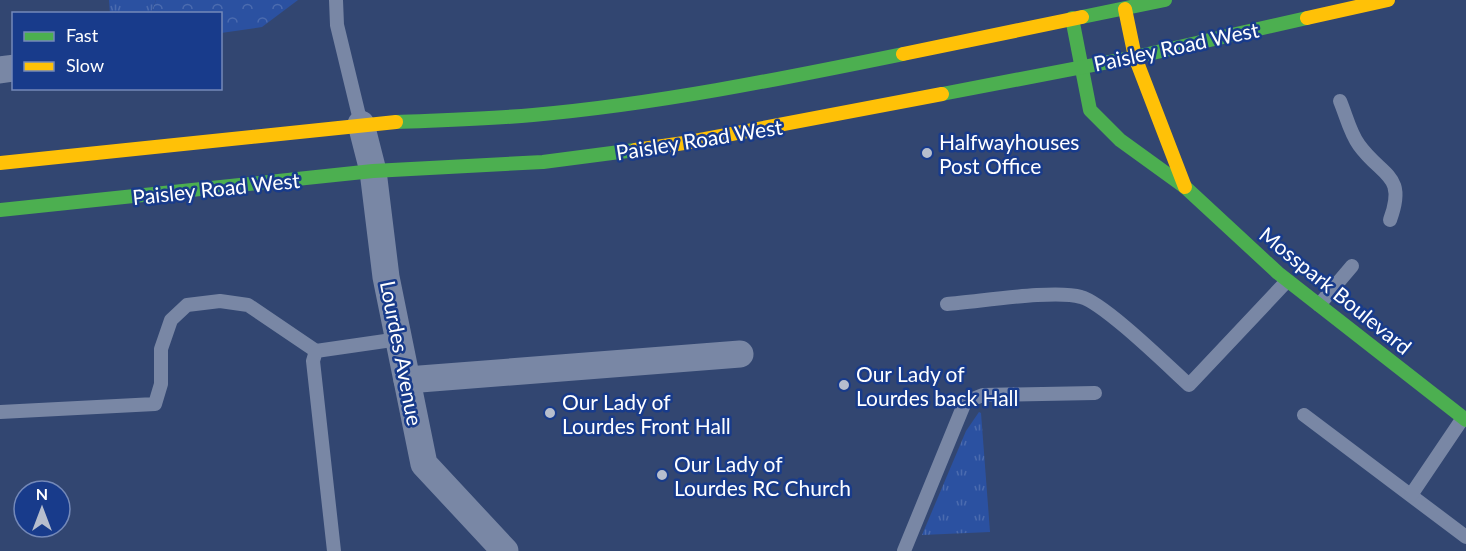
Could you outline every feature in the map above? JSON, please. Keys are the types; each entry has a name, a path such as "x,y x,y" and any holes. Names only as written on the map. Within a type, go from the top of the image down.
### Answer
{"main road":[{"path":"0,163 361,124 532,115 657,100 751,85 1166,0"},
{"name":"Paisley Road West","path":"0,210 373,171 543,162 684,144 1135,57 1388,0"},
{"name":"Mosspark Boulevard","path":"1125,9 1135,57 1185,187"},
{"name":"Mosspark Boulevard","path":"1072,18 1090,110 1119,140 1185,187 1225,227 1287,280 1464,419"}],"street":[{"name":"Lourdes Avenue","path":"361,124 373,171 386,278 424,464 505,551"},
{"path":"407,380 740,354"}],"lane":[{"path":"336,0 337,25 361,124"},
{"path":"1340,101 1358,144 1394,182 1398,199 1390,220"},
{"path":"1319,305 1352,266"},
{"path":"947,304 1049,295 1082,297 1102,309 1190,385 1287,280"},
{"path":"0,412 155,404 160,384 161,349 171,320 187,305 220,301 248,305 316,351 399,339"},
{"path":"316,351 313,361 334,551"},
{"path":"904,551 965,402 983,395 1095,393"},
{"path":"1304,416 1466,537"},
{"path":"1411,495 1464,419"}],"green space":[{"path":"109,0 156,0 151,12 110,12"},
{"path":"156,0 298,0 262,27 222,33 222,12 151,12"},
{"path":"979,412 981,413 990,532 922,535 966,431"}],"traffic: fast":[{"path":"1082,17 1165,0"},
{"path":"1072,18 1090,110 1120,140 1185,187 1278,273 1466,420"},
{"path":"942,94 1135,57 1307,18"},
{"path":"396,122 516,116 626,104 765,81 903,54"},
{"path":"0,210 373,171 543,162 635,150"}],"traffic: slow":[{"path":"1307,18 1388,0"},
{"path":"1125,9 1135,57 1185,187"},
{"path":"903,54 1082,17"},
{"path":"635,150 684,143 942,94"},
{"path":"0,163 396,122"}],"place":[{"name":"Halfwayhouses Post Office","path":"927,153"},
{"name":"Our Lady of Lourdes back Hall","path":"844,385"},
{"name":"Our Lady of Lourdes Front Hall","path":"550,413"},
{"name":"Our Lady of Lourdes RC Church","path":"662,475"}]}
